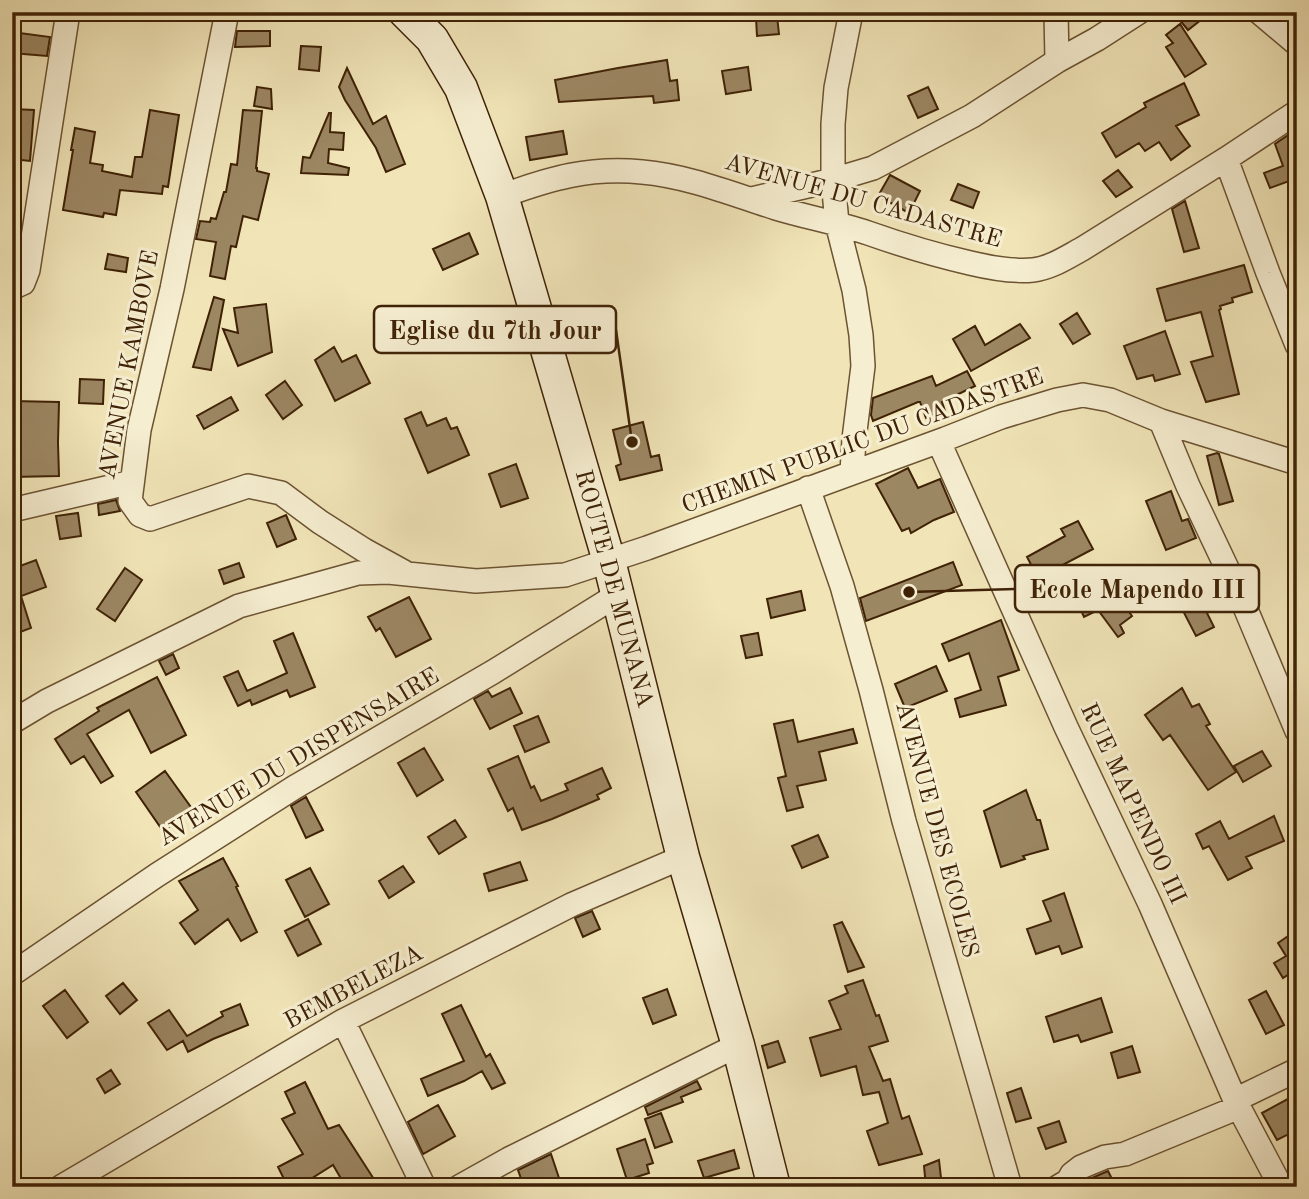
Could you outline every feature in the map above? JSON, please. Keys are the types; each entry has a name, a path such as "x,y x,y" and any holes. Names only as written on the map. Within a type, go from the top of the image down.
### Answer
{"main road":[{"name":"ROUTE DE MUNANA","path":"405,12 432,39 461,88 502,196 609,561 683,857 738,1045 774,1187"}],"street":[{"path":"12,288 23,283 28,270 68,12"},
{"name":"AVENUE KAMBOVE","path":"227,12 172,289 139,430 130,501 140,515 150,519 248,486 281,493 320,522 407,574"},
{"path":"851,12 836,88 833,180 837,223 854,290 861,335 863,366 852,472"},
{"path":"1056,12 1057,61"},
{"path":"748,200 873,169 972,116 1139,12"},
{"path":"1259,12 1297,44"},
{"name":"AVENUE DU CADASTRE","path":"502,196 569,174 600,170 644,172 694,182 944,257 1013,271 1036,270 1082,250 1297,112"},
{"path":"1226,159 1297,345"},
{"name":"CHEMIN PUBLIC DU CADASTRE","path":"12,722 47,701 239,606 358,573 388,572 476,581 565,575 1030,407 1057,400 1083,396 1110,400 1160,421 1297,463"},
{"path":"1160,421 1242,600 1297,731"},
{"name":"RUE MAPENDO III","path":"939,442 1066,727 1150,904 1237,1104 1281,1187"},
{"path":"12,510 132,482"},
{"name":"AVENUE DES ECOLES","path":"808,488 842,586 904,821 1010,1187"},
{"name":"AVENUE DU DISPENSAIRE","path":"12,974 157,875 295,787 493,672 617,595"},
{"name":"BEMBELEZA","path":"61,1187 343,1021 571,905 683,857"},
{"path":"343,1021 424,1187"},
{"path":"459,1187 738,1045"},
{"path":"1058,1187 1081,1167 1105,1157 1125,1154 1237,1104 1297,1070"}],"building":[{"path":"1173,12 1211,12 1188,30"},
{"path":"777,16 779,34 757,36 756,18"},
{"path":"1180,24 1206,64 1185,77 1166,47 1173,43 1166,35"},
{"path":"237,31 270,31 270,46 235,47"},
{"path":"12,32 50,37 47,56 12,53"},
{"path":"301,46 321,47 319,71 299,69"},
{"path":"667,60 670,81 677,80 679,100 654,103 653,96 559,102 555,80"},
{"path":"748,67 751,90 726,94 722,71"},
{"path":"347,68 373,124 386,116 405,164 386,172 376,148 339,87"},
{"path":"1184,83 1199,115 1176,126 1190,146 1171,160 1159,142 1145,151 1139,143 1116,157 1102,133 1146,107 1144,103"},
{"path":"257,87 271,89 272,109 254,106"},
{"path":"928,87 938,109 918,118 908,96"},
{"path":"12,109 34,110 30,161 12,159"},
{"path":"150,110 179,115 168,187 163,186 162,194 120,190 116,215 104,213 103,217 63,210 75,128 95,132 90,163 103,165 102,171 132,177 135,157 142,157"},
{"path":"243,110 262,111 256,168 257,171 269,174 258,220 243,216 236,247 231,246 225,279 210,276 216,242 196,239 200,221 210,222 211,218 216,219 226,192 231,164 237,165"},
{"path":"329,113 330,132 344,133 343,150 329,149 328,163 349,168 348,175 301,173 303,157 310,158"},
{"path":"1297,129 1295,198 1289,181 1270,188 1264,173 1283,166 1275,144"},
{"path":"563,131 567,154 530,160 526,137"},
{"path":"1118,170 1132,187 1116,197 1103,181"},
{"path":"890,175 920,191 909,213 878,196"},
{"path":"958,184 979,192 973,208 951,200"},
{"path":"1185,201 1199,248 1184,252 1172,209"},
{"path":"469,233 478,254 443,270 433,249"},
{"path":"108,254 128,258 126,272 105,269"},
{"path":"1244,265 1252,292 1232,298 1233,302 1220,306 1219,310 1239,394 1206,402 1191,362 1213,356 1201,312 1166,321 1157,289"},
{"path":"214,297 224,300 211,370 193,367"},
{"path":"266,304 272,352 238,366 223,329 238,333 234,308"},
{"path":"1077,313 1090,334 1073,344 1060,324"},
{"path":"1020,324 1030,338 971,371 953,339 975,326 985,345"},
{"path":"1165,331 1180,374 1155,381 1153,375 1137,379 1124,346"},
{"path":"334,347 342,362 356,355 370,383 335,401 315,360"},
{"path":"967,371 975,386 942,402 945,411 926,418 918,402 873,421 873,398 932,376 936,386"},
{"path":"80,379 104,380 103,404 79,403"},
{"path":"285,381 302,405 283,419 266,395"},
{"path":"231,397 238,410 204,429 197,416"},
{"path":"12,401 59,402 59,476 12,477"},
{"path":"421,412 427,426 446,418 451,429 457,427 469,455 428,473 405,419"},
{"path":"643,422 651,457 659,455 662,470 620,480 616,466 621,464 613,430"},
{"path":"1217,453 1233,501 1219,505 1207,456"},
{"path":"516,464 528,498 501,507 489,474"},
{"path":"908,468 918,488 940,479 954,512 911,533 909,528 902,531 876,484"},
{"path":"1171,491 1182,521 1188,519 1196,538 1166,550 1146,501"},
{"path":"116,500 120,511 99,515 98,504"},
{"path":"78,513 81,536 60,539 56,516"},
{"path":"286,515 296,539 277,547 267,523"},
{"path":"1078,521 1093,549 1038,578 1027,557 1065,536 1061,529"},
{"path":"36,560 46,587 21,596 31,628 12,635 12,569"},
{"path":"953,562 962,585 866,621 860,598"},
{"path":"239,563 244,577 224,584 219,570"},
{"path":"125,568 142,580 115,621 97,609"},
{"path":"1197,574 1205,593 1198,595 1214,627 1196,636 1179,603 1174,605 1166,586"},
{"path":"1099,581 1112,609 1122,602 1132,616 1120,625 1124,633 1118,637 1098,610 1084,617 1073,593"},
{"path":"801,591 805,610 771,618 767,599"},
{"path":"409,597 431,639 396,657 380,628 376,631 368,617"},
{"path":"1001,620 1019,670 998,677 1006,705 960,717 955,699 981,690 969,653 949,661 942,644"},
{"path":"293,633 315,687 290,697 287,690 252,705 250,700 238,706 224,677 238,671 247,691 287,673 274,641"},
{"path":"758,633 762,655 746,658 741,636"},
{"path":"173,654 179,668 166,675 159,661"},
{"path":"936,666 947,691 905,708 895,684"},
{"path":"157,677 186,735 151,753 129,710 87,734 113,776 101,783 84,756 71,764 55,739 99,711 97,708"},
{"path":"510,688 522,713 490,729 474,699 488,691 492,697"},
{"path":"1182,688 1192,707 1199,704 1210,724 1206,726 1236,772 1208,790 1170,735 1163,740 1145,715"},
{"path":"538,716 549,742 525,752 514,726"},
{"path":"793,720 798,742 853,729 857,743 819,752 826,780 797,786 803,807 787,811 778,778 786,776 774,724"},
{"path":"424,748 443,780 417,796 398,763"},
{"path":"1262,751 1271,766 1243,782 1234,766"},
{"path":"518,756 531,788 534,786 541,801 568,790 565,784 602,768 611,788 597,795 599,799 522,830 513,808 508,811 488,769"},
{"path":"165,771 193,810 163,831 136,792"},
{"path":"1026,790 1037,820 1040,820 1048,849 1023,856 1025,859 1001,867 984,811"},
{"path":"306,797 323,830 306,838 291,806"},
{"path":"1274,816 1284,841 1246,857 1252,868 1228,880 1209,846 1203,849 1196,834 1220,821 1229,839"},
{"path":"455,820 466,837 439,854 428,837"},
{"path":"818,835 828,857 802,868 792,846"},
{"path":"223,858 257,932 241,941 228,919 195,944 180,923 198,910 179,881"},
{"path":"520,862 527,880 489,891 484,874"},
{"path":"403,866 414,882 389,898 379,881"},
{"path":"310,868 329,904 305,917 286,880"},
{"path":"1064,893 1082,947 1062,954 1059,946 1036,954 1027,929 1051,921 1043,901"},
{"path":"592,911 600,929 583,937 575,918"},
{"path":"308,919 321,944 298,956 285,931"},
{"path":"842,922 864,967 848,972 834,925"},
{"path":"1297,930 1297,972 1295,970 1283,978 1274,963 1286,956 1278,943"},
{"path":"863,980 888,1041 869,1047 883,1081 890,1079 902,1119 909,1116 922,1154 879,1165 867,1131 888,1123 879,1092 863,1095 856,1066 821,1076 810,1038 841,1029 829,1001 848,993 845,986"},
{"path":"123,983 137,1000 120,1014 106,996"},
{"path":"667,989 676,1015 653,1024 643,998"},
{"path":"65,990 88,1022 67,1038 43,1006"},
{"path":"1266,991 1284,1025 1266,1034 1249,1000"},
{"path":"1101,998 1112,1032 1081,1042 1078,1035 1054,1042 1046,1017"},
{"path":"240,1004 248,1025 188,1052 183,1041 167,1050 148,1023 169,1010 187,1036 223,1016 221,1012"},
{"path":"461,1005 486,1057 490,1054 505,1083 492,1089 482,1071 428,1096 421,1079 464,1061 442,1014"},
{"path":"778,1041 785,1062 768,1068 762,1046"},
{"path":"1132,1046 1140,1072 1118,1078 1111,1053"},
{"path":"111,1070 120,1084 105,1093 97,1079"},
{"path":"697,1081 701,1089 681,1097 683,1102 648,1115 645,1107"},
{"path":"305,1082 328,1129 339,1125 379,1187 346,1187 333,1165 298,1187 288,1187 278,1167 303,1154 282,1119 295,1113 285,1092"},
{"path":"1021,1088 1031,1118 1016,1122 1007,1093"},
{"path":"1297,1094 1297,1130 1277,1140 1262,1113"},
{"path":"438,1105 455,1136 423,1154 408,1122"},
{"path":"661,1113 672,1142 655,1148 645,1119"},
{"path":"1059,1121 1066,1142 1046,1149 1038,1128"},
{"path":"645,1139 653,1163 647,1165 649,1173 627,1180 617,1149"},
{"path":"734,1150 739,1168 704,1178 698,1161"},
{"path":"551,1154 562,1187 524,1187 518,1170"},
{"path":"939,1160 942,1187 926,1187 924,1166"},
{"path":"1108,1171 1112,1179 1089,1187 1087,1180"}],"place":[{"name":"Eglise du 7th Jour","path":"632,442"},
{"name":"Ecole Mapendo III","path":"909,592"}]}
